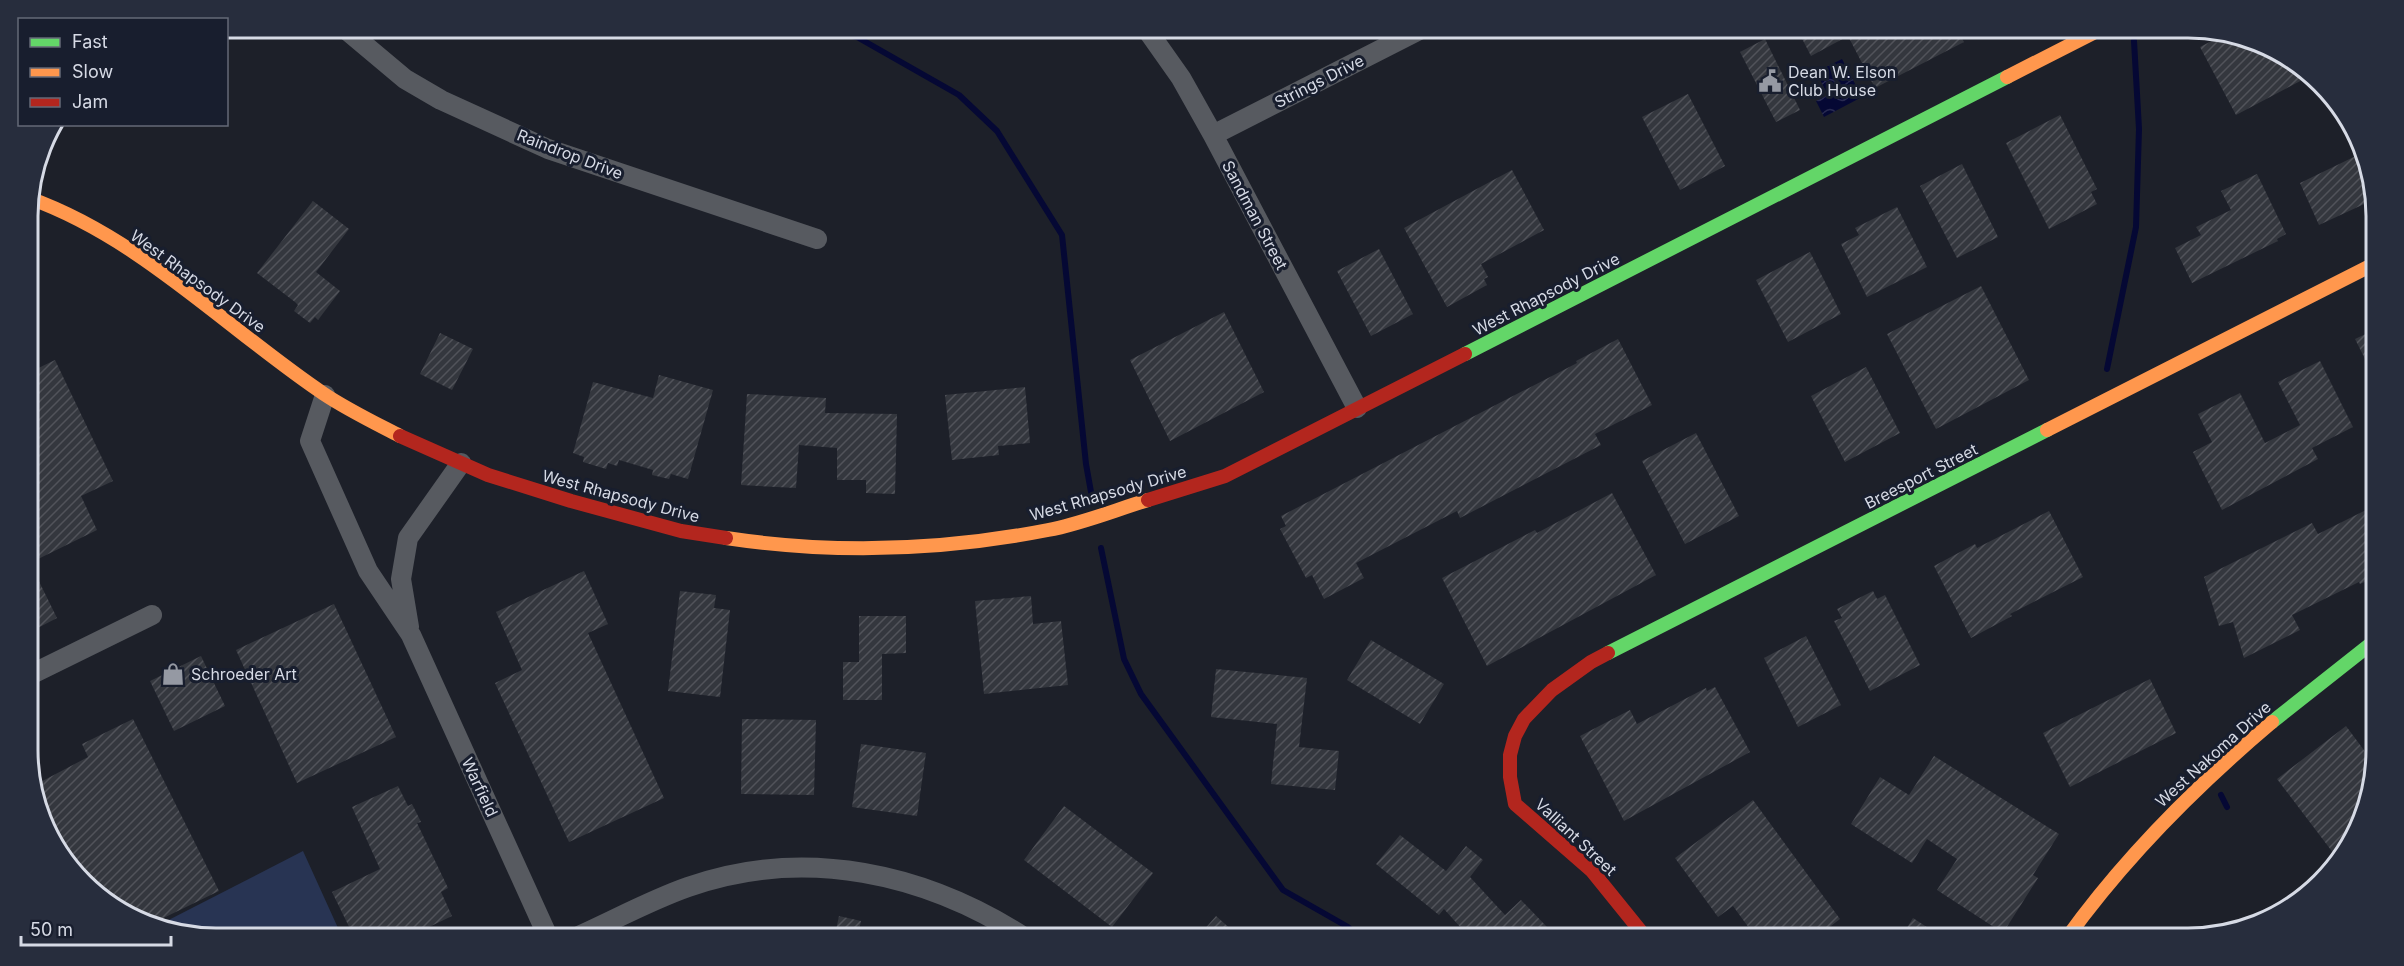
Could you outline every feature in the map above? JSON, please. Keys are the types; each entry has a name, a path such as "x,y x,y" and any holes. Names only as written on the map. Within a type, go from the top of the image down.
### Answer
{"street":[{"name":"Raindrop Drive","path":"356,38 405,79 441,99 548,149 818,239"},
{"name":"Sandman Street","path":"1153,38 1180,78 1213,135 1357,408"},
{"name":"Strings Drive","path":"1213,135 1403,38"},
{"name":"West Rhapsody Drive","path":"38,201 91,226 134,253 325,396 399,436 488,475 571,501 681,531 772,545 865,550 958,545 1050,531 1225,476 2083,38"},
{"name":"Breesport Street","path":"1509,749 1525,716 1547,692 1591,662 2366,268"},
{"name":"Warfield","path":"325,396 310,441 368,571 411,635 544,928"},
{"name":"Warfield","path":"411,635 401,579 408,538 461,463"},
{"path":"38,671 152,615"},
{"name":"West Nakoma Drive","path":"2074,928 2092,901 2167,815 2193,790 2347,660 2366,647"},
{"name":"Valliant Street","path":"1509,749 1515,804 1592,871 1638,928"},
{"path":"595,928 690,886 749,873 808,868 848,870 925,887 963,901 1011,928"}],"shaded area":[{"path":"303,851 338,928 216,928 192,927 166,921"}],"water":[{"path":"1842,59 1862,97 1824,117 1816,101 1828,95 1816,72"}],"building":[{"path":"1802,38 1844,38 1811,56"},
{"path":"1849,38 1962,38 1964,42 1875,88"},
{"name":"Dean W. Elson Club House","path":"1765,39 1800,110 1776,122 1740,52"},
{"path":"2214,40 2246,47 2267,56 2303,80 2236,115 2200,47"},
{"path":"1688,94 1725,166 1680,190 1642,117"},
{"path":"2060,115 2097,189 2091,192 2097,204 2049,229 2006,143"},
{"path":"2356,156 2363,181 2365,203 2319,225 2300,183"},
{"path":"1962,164 1998,237 1957,258 1920,186"},
{"path":"1512,170 1544,230 1481,264 1488,277 1484,279 1487,285 1447,307 1404,228"},
{"path":"2257,174 2286,234 2277,239 2278,241 2192,283 2175,248 2201,235 2196,227 2231,210 2221,191"},
{"path":"313,201 349,229 316,272 340,291 318,320 315,317 310,323 294,311 298,305 295,302 257,273"},
{"path":"1897,207 1927,267 1867,297 1841,244 1859,235 1855,228"},
{"path":"1379,249 1413,314 1371,336 1337,271"},
{"path":"1810,252 1841,314 1788,342 1756,280"},
{"path":"1981,286 2029,380 1936,429 1887,334"},
{"path":"1224,312 1264,392 1170,441 1130,360"},
{"path":"440,333 473,349 452,390 420,374"},
{"path":"2366,334 2366,361 2355,339"},
{"path":"1618,339 1652,405 1595,434 1601,445 1460,518 1457,511 1356,563 1364,578 1324,599 1312,575 1306,578 1280,529 1286,526 1281,516 1577,363 1576,361"},
{"path":"55,360 113,481 81,496 97,530 38,559 38,368"},
{"path":"2320,361 2353,427 2312,448 2318,459 2222,510 2193,452 2212,442 2198,414 2240,393 2265,443 2300,425 2278,382"},
{"path":"1866,367 1900,433 1845,462 1811,396"},
{"path":"659,375 713,390 688,479 671,474 669,479 652,475 653,470 619,460 617,466 608,463 606,469 583,462 584,457 573,453 593,382 653,398"},
{"path":"1025,387 1030,443 998,446 999,455 952,460 945,395"},
{"path":"747,394 826,398 825,413 897,414 895,494 866,493 866,480 837,480 837,448 799,445 796,488 741,485"},
{"path":"1696,433 1739,516 1685,544 1642,461"},
{"path":"1612,493 1656,575 1487,666 1442,578 1535,530 1537,533"},
{"path":"2366,510 2366,581 2360,584 2359,582 2292,615 2300,630 2244,658 2233,622 2219,626 2204,577 2312,523 2318,534"},
{"path":"2049,511 2083,577 2010,614 2012,616 1971,638 1934,566 1975,544 1977,548"},
{"path":"584,571 608,624 588,633 664,798 569,842 495,683 522,670 496,612"},
{"path":"38,579 57,618 38,628"},
{"path":"680,591 716,595 714,608 730,610 720,697 668,691"},
{"path":"1873,591 1877,599 1885,595 1920,665 1870,691 1834,621 1842,618 1837,609"},
{"path":"1031,596 1033,624 1061,621 1068,685 984,694 975,601"},
{"path":"334,604 396,737 297,783 236,650"},
{"path":"859,616 906,616 906,653 882,654 882,700 843,700 843,662 859,662"},
{"path":"1806,636 1841,705 1798,727 1764,658"},
{"path":"1371,640 1444,684 1420,724 1347,680"},
{"path":"201,656 225,706 174,731 150,681"},
{"path":"1216,669 1307,678 1299,747 1339,751 1335,790 1271,784 1277,724 1211,717"},
{"path":"2150,679 2176,733 2070,787 2043,733"},
{"path":"1715,687 1750,752 1624,821 1580,736 1630,710 1637,724 1706,688 1707,691"},
{"path":"133,719 219,891 160,920 137,910 117,898 82,868 56,829 47,808 41,782 88,757 82,744"},
{"path":"742,719 816,720 814,795 741,794"},
{"path":"2346,726 2366,753 2365,774 2357,808 2333,853 2277,779"},
{"path":"861,744 926,753 917,816 852,807"},
{"path":"1934,756 2059,834 2033,875 2038,878 2006,928 1995,928 1937,890 1957,859 1927,839 1912,863 1851,824 1880,777 1909,795"},
{"path":"398,786 408,806 412,804 421,822 417,823 448,888 441,892 452,916 427,928 350,928 332,892 380,869 352,807"},
{"path":"1753,800 1840,919 1828,928 1749,928 1733,906 1718,917 1675,858"},
{"path":"1064,806 1153,873 1112,927 1024,860"},
{"path":"1400,835 1446,871 1466,846 1483,860 1470,877 1505,915 1521,900 1547,927 1461,928 1444,909 1439,915 1376,864"},
{"path":"839,916 861,921 859,928 836,928"},
{"path":"1216,916 1230,928 1206,928"},
{"path":"1913,918 1928,928 1907,928"}],"waterway":[{"path":"859,38 959,95 997,131 1062,235 1086,464 1091,492"},
{"path":"2107,369 2136,227 2139,129 2134,41"},
{"path":"1101,548 1124,659 1141,694 1283,890 1349,928"},
{"path":"2221,795 2227,807"}],"traffic: fast":[{"path":"1465,354 2007,77"},
{"path":"1608,653 2047,430"},
{"path":"2272,722 2366,648"}],"traffic: slow":[{"path":"2007,77 2083,38"},
{"path":"38,202 70,215 109,236 146,260 324,394 400,436"},
{"path":"2047,430 2366,268"},
{"path":"726,538 847,548 927,546 1008,537 1060,527 1148,500"},
{"path":"2074,928 2112,880 2162,824 2272,722"}],"traffic: jam":[{"path":"1148,500 1225,476 1465,354"},
{"path":"400,436 488,475 571,501 681,531 726,538"},
{"path":"1608,653 1591,662 1552,690 1524,719 1515,736 1510,755 1510,777 1515,804 1592,871 1638,928"}],"place":[{"name":"Dean W. Elson Club House","path":"1770,81"},
{"name":"Schroeder Art","path":"173,674"}]}
